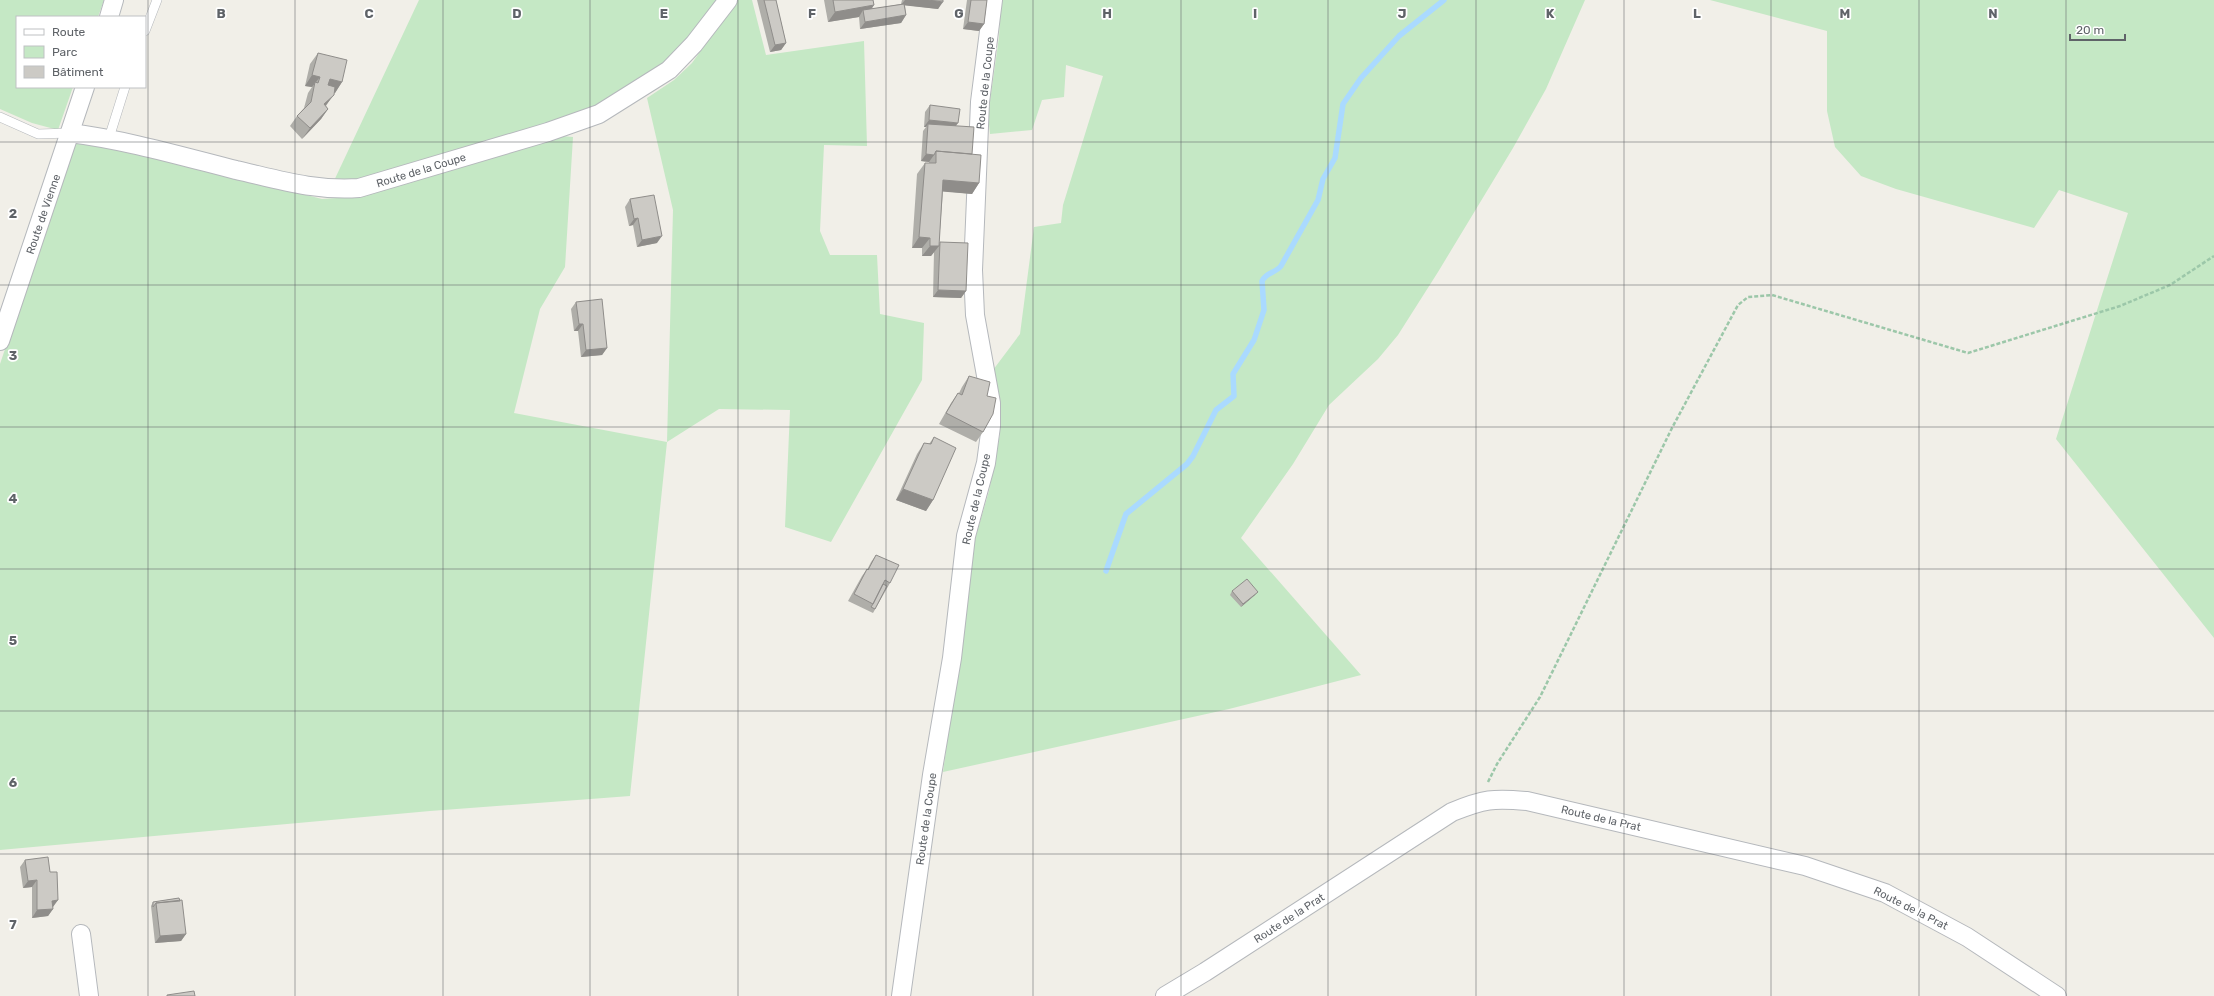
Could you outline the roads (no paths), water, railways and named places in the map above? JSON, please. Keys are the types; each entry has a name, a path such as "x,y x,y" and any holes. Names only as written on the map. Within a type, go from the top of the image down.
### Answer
{"street":[{"path":"108,16 114,0"},
{"name":"Route de la Coupe","path":"70,133 109,138 300,185 336,190 359,188 548,132 599,114 669,70 694,44 728,0"},
{"name":"Route de la Coupe","path":"901,996 932,775 952,658 966,536 986,463 991,426 991,403 981,357 975,315 973,270 980,102 993,0"},
{"name":"Route de Vienne","path":"0,341 85,88"},
{"name":"Route de la Prat","path":"1165,996 1205,972 1452,812 1480,801 1499,798 1527,801 1805,866 1885,893 1967,937 2057,996"},
{"path":"81,934 89,996"}],"lane":[{"path":"146,28 157,0"},
{"path":"109,138 125,88"},
{"path":"0,117 38,134 70,133"}],"waterway":[{"path":"1106,571 1126,514 1187,464 1193,456 1216,410 1234,396 1233,374 1254,340 1264,310 1262,281 1266,276 1281,266 1318,200 1323,179 1335,158 1343,104 1361,78 1399,36 1444,0"}]}
